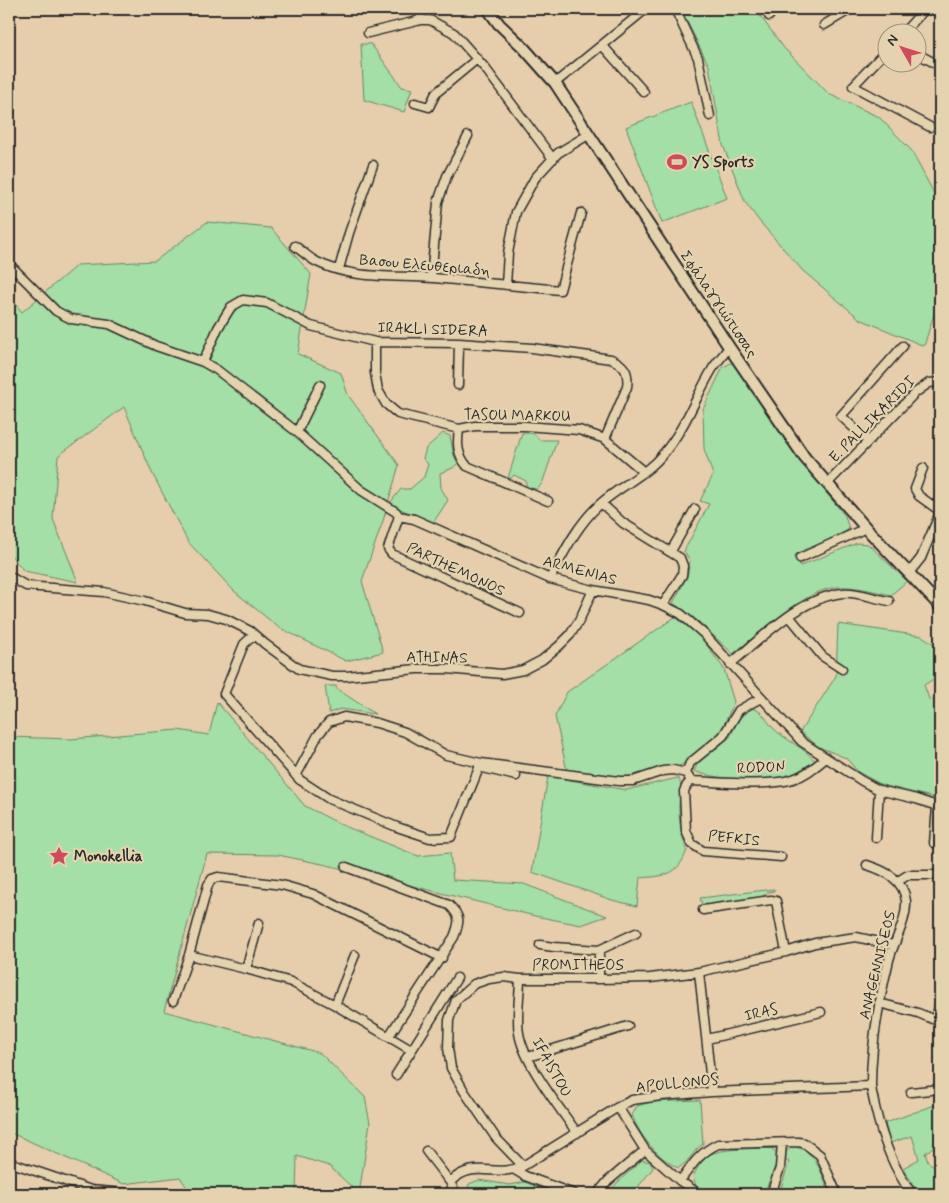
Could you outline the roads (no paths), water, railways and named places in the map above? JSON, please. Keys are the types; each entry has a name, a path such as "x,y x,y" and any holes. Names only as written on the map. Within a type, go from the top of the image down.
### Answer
{"street":[{"path":"420,9 422,20"},
{"name":"Σφάλαγγιώτισσας","path":"488,9 499,24 556,83 588,135 792,440 827,484 866,528 940,606"},
{"path":"556,83 646,9"},
{"path":"675,9 698,58 710,116"},
{"path":"824,25 851,9"},
{"path":"913,22 925,9"},
{"path":"368,33 422,20 430,20 454,33 485,68 552,159"},
{"path":"602,45 644,92"},
{"path":"926,58 940,66"},
{"path":"415,103 429,107 436,93 477,59"},
{"path":"876,62 853,86 930,127"},
{"path":"506,285 508,253 516,212 535,178 552,159 558,153 588,135"},
{"path":"431,278 438,202 447,176 468,136"},
{"path":"339,270 349,233 373,165"},
{"name":"Βασου Ελευθεριαδη","path":"295,246 316,261 339,270 360,274 393,278 431,278 560,290 581,213"},
{"name":"ARMENIAS","path":"9,264 56,311 70,319 108,324 156,346 203,362 217,370 297,432 361,490 396,512 399,516 414,519 550,579 593,590 650,600 681,614 704,634 802,742 879,790 939,807"},
{"name":"IRAKLI SIDERA","path":"203,362 222,321 231,307 243,300 267,303 311,326 375,342 459,343 532,348 611,358 619,362 626,369 628,378 627,387 605,439"},
{"name":"TASOU MARKOU","path":"375,342 375,373 378,390 386,404 398,414 459,429 475,426 579,430 605,439 644,472"},
{"path":"458,384 459,343"},
{"path":"868,442 841,416 903,346"},
{"path":"550,579 571,539 585,519 601,503 644,472 663,454 677,435 714,367 729,347"},
{"name":"E. PALLIKARIDI","path":"827,484 915,393 929,383 940,382"},
{"path":"297,432 320,385"},
{"path":"459,429 457,443 460,458 467,466 548,501"},
{"path":"909,573 921,558 940,512 919,496 915,489 923,468"},
{"path":"601,503 623,523 680,558 683,566 682,575 663,605"},
{"path":"671,551 695,508"},
{"name":"PARTHEMONOS","path":"399,516 388,549 392,554 520,613"},
{"path":"800,558 866,528"},
{"name":"ATHINAS","path":"9,576 26,586 104,592 145,601 185,613 208,614 238,624 299,669 332,676 417,669 447,669 502,674 529,666 542,660 560,646 570,635 579,621 593,590"},
{"path":"730,664 789,616 818,598 845,592 889,601"},
{"path":"789,616 822,656 842,669"},
{"path":"254,635 244,644 224,694 300,780 330,799 397,827 430,838 451,837 480,765"},
{"path":"686,773 690,763 723,736 739,710 761,698"},
{"path":"296,776 318,735 328,722 344,717 377,723 405,732 446,755 516,776"},
{"name":"RODON","path":"691,782 774,783 794,779 810,771 826,758"},
{"path":"480,765 619,782 633,781 662,771 673,770 686,773 691,782"},
{"name":"PEFKIS","path":"691,782 684,791 686,831 692,844 703,851 781,857"},
{"path":"876,838 879,790"},
{"path":"934,843 939,807"},
{"path":"867,865 883,870 898,881 908,875 940,875"},
{"path":"346,867 449,905 456,912 459,924 454,937 389,1036"},
{"path":"173,1001 189,955 208,885 212,879 218,877 282,885 313,894 442,958"},
{"name":"ANAGENNISEOS","path":"898,881 902,886 906,902 904,919 893,946 879,1003 870,1086 884,1143 904,1183 912,1194"},
{"path":"703,910 771,900 776,901 786,952"},
{"path":"246,969 259,923"},
{"path":"540,944 554,947 599,950 636,933"},
{"name":"PROMITHEOS","path":"456,1000 474,984 504,977 520,979 650,978 699,972 786,952 815,943 856,938 893,946"},
{"path":"599,950 599,979"},
{"path":"189,955 291,982 335,1005 411,1050"},
{"path":"335,1005 355,955"},
{"path":"699,972 712,1092"},
{"path":"396,1075 457,978"},
{"name":"IFAISTOU","path":"520,979 519,1033 538,1077 577,1133"},
{"path":"446,994 456,1000 449,1020 448,1048 452,1068 464,1091 496,1138 523,1166"},
{"path":"879,1003 918,1012 938,1021 940,1002"},
{"name":"IRAS","path":"707,1038 821,1012"},
{"path":"528,1057 628,1026"},
{"name":"APOLLONOS","path":"450,1182 464,1171 470,1169 504,1172 515,1170 632,1100 712,1092 870,1086"},
{"path":"911,1092 940,1089"},
{"path":"618,1107 645,1150 680,1182 699,1194"},
{"path":"771,1194 780,1168 782,1143"},
{"path":"680,1182 698,1156 708,1148 718,1144 804,1143 820,1155 837,1194"},
{"path":"597,1194 608,1181 645,1150"},
{"path":"426,1151 450,1182 456,1194"},
{"path":"9,1162 90,1192 136,1194"},
{"path":"515,1170 525,1176 574,1194"}],"place":[{"name":"YS Sports","path":"677,162"},
{"name":"Monokellia","path":"59,856"}]}
